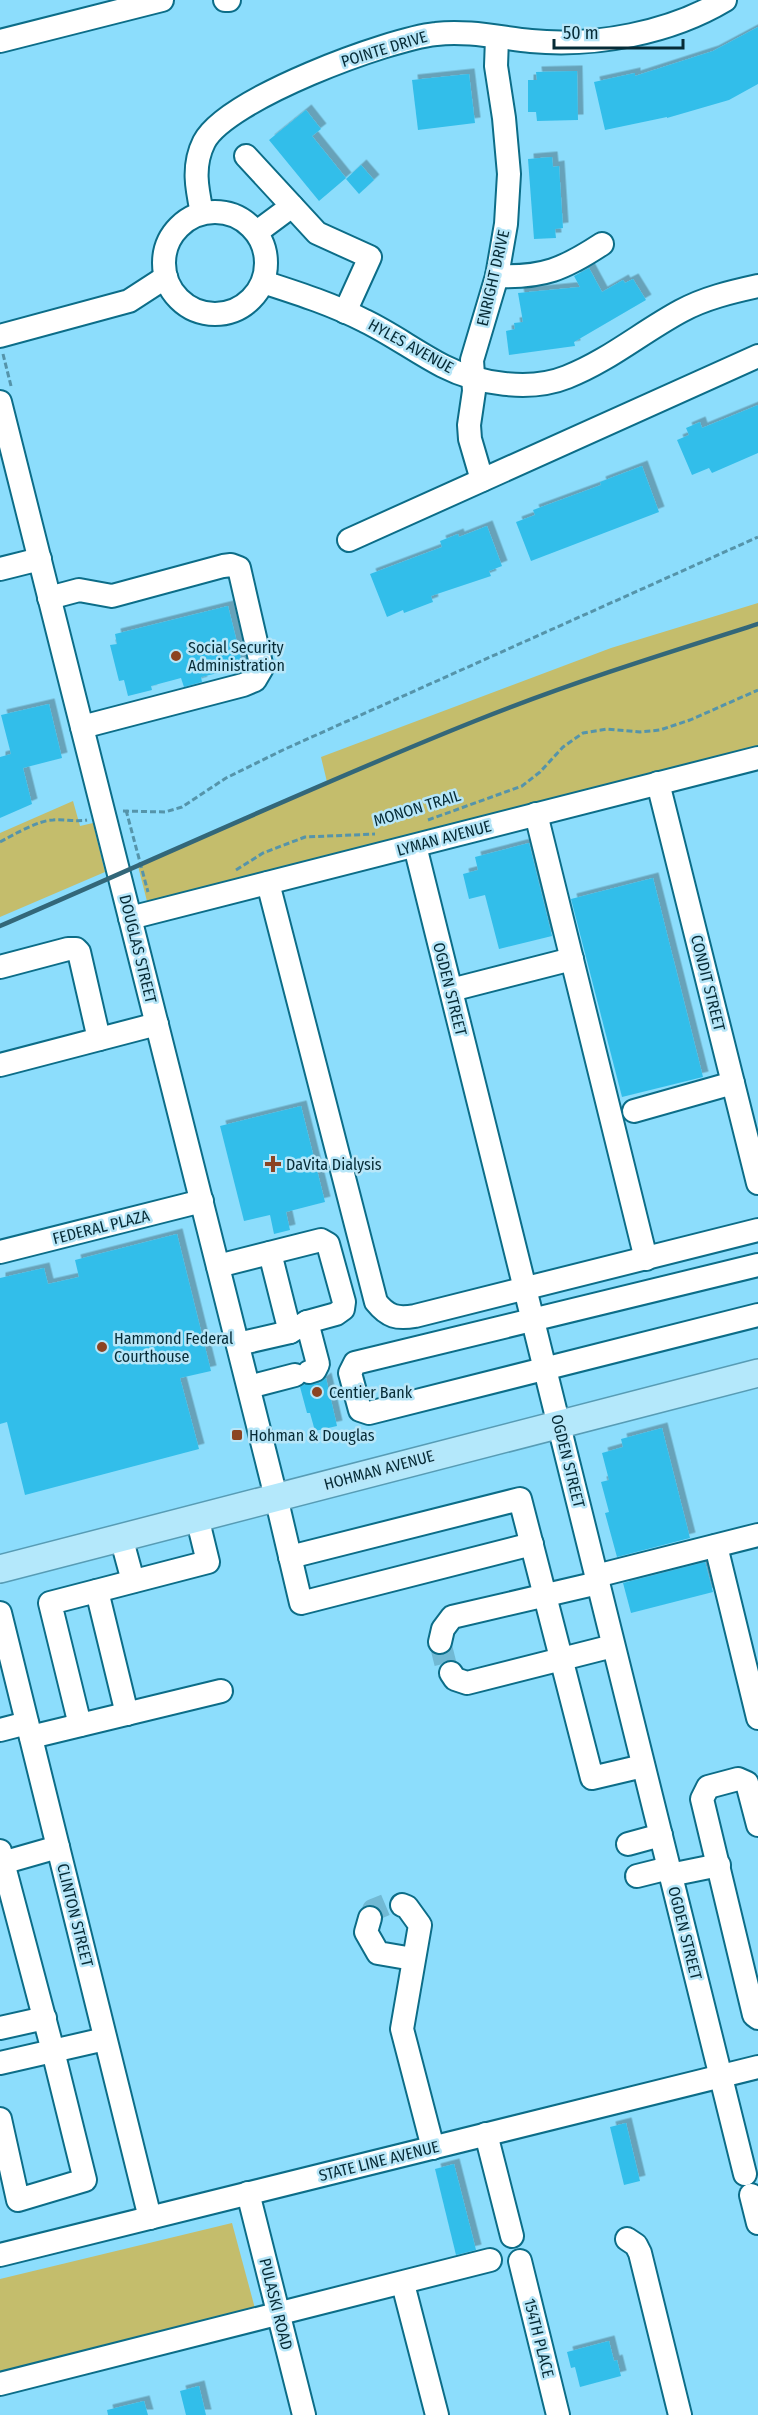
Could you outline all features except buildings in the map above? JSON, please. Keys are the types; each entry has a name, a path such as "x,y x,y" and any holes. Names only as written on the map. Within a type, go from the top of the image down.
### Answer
{"main road":[{"name":"HOHMAN AVENUE","path":"0,1569 758,1373"}],"street":[{"path":"0,41 162,0"},
{"name":"POINTE DRIVE","path":"202,213 196,185 197,162 205,140 220,124 259,98 301,77 372,51 436,34 457,33 569,42 609,38 639,33 673,22 725,0"},
{"name":"ENRIGHT DRIVE","path":"482,480 470,439 469,425 474,391 472,360 497,276 506,224 509,174 496,66 497,38"},
{"path":"246,156 317,233 370,257 345,312"},
{"path":"257,232 292,206"},
{"path":"202,213 232,214 257,232 264,248 266,265 263,282 255,296 243,306 229,312 213,314 197,311 183,303 173,292 166,277 164,261 171,238 187,220 202,213"},
{"path":"497,276 521,277 550,273 576,261 602,244"},
{"path":"0,336 129,301 166,277"},
{"name":"HYLES AVENUE","path":"263,282 345,312 403,341 444,366 474,378 513,384 541,383 565,378 599,362 682,310 722,294 758,286"},
{"path":"349,540 758,356"},
{"name":"DOUGLAS STREET","path":"0,405 249,1387 301,1603 532,1544"},
{"path":"0,569 40,559"},
{"path":"49,598 79,590 111,596 223,566 231,565 239,568 262,668 255,680 82,728"},
{"name":"LYMAN AVENUE","path":"130,918 758,758"},
{"name":"CONDIT STREET","path":"658,783 758,1183"},
{"path":"536,814 646,1259"},
{"name":"OGDEN STREET","path":"415,846 758,2223"},
{"path":"268,883 376,1302 390,1316 401,1318 525,1290 758,1230"},
{"path":"0,967 68,949 79,951 99,1039"},
{"path":"451,990 572,959"},
{"path":"0,1065 157,1024"},
{"path":"634,1111 733,1083"},
{"name":"FEDERAL PLAZA","path":"0,1252 202,1202"},
{"path":"218,1266 321,1240 328,1244 344,1302 343,1309 336,1314 238,1344"},
{"path":"249,1387 315,1370 318,1364 298,1327 270,1253"},
{"path":"758,1265 355,1363 350,1373 360,1410 369,1413 758,1315"},
{"path":"290,1557 520,1499 592,1778 643,1766"},
{"path":"80,1725 50,1603 208,1562 197,1517"},
{"path":"440,1642 443,1629 452,1617 545,1595 758,1535"},
{"path":"121,1537 133,1581"},
{"path":"716,1546 758,1718"},
{"path":"97,1591 127,1714"},
{"name":"CLINTON STREET","path":"0,1613 150,2218"},
{"path":"451,1673 455,1679 467,1683 613,1646"},
{"path":"0,1730 29,1730 80,1725 220,1691"},
{"path":"758,1826 747,1783 738,1779 708,1787 702,1799 754,2015 758,2018"},
{"path":"628,1844 661,1835"},
{"path":"0,2119 18,2200 85,2180 45,2018 5,1889 1,1857 58,1847"},
{"path":"637,1876 719,1865"},
{"path":"402,1905 407,1907 420,1925 402,2029 433,2148"},
{"path":"370,1918 366,1932 378,1953 413,1959"},
{"path":"0,2028 45,2018"},
{"path":"0,2063 105,2039"},
{"name":"STATE LINE AVENUE","path":"0,2255 758,2067"},
{"path":"486,2134 512,2236"},
{"name":"PULASKI ROAD","path":"248,2193 304,2415"},
{"path":"627,2239 636,2245 640,2253 680,2415"},
{"path":"0,2384 403,2284 490,2260"},
{"name":"154TH PLACE","path":"520,2261 558,2415"},
{"path":"403,2284 436,2415"}],"path":[{"path":"148,894 126,810 165,812 182,807 226,778 285,749 758,537"},
{"name":"MONON TRAIL","path":"423,821 522,786 540,772 568,742 583,733 607,729 640,732 660,730 690,720 758,690"},
{"path":"0,842 43,822 53,820 79,822"},
{"name":"MONON TRAIL","path":"233,872 263,853 305,837 380,833"}],"shaded area":[{"path":"758,603 758,756 150,913 138,866 327,782 321,757 611,648"},
{"path":"73,801 80,826 93,823 105,872 0,917 0,833"},
{"path":"232,2223 257,2316 0,2378 0,2279"}],"tunnel":[{"path":"440,1642 446,1666 451,1673"},
{"path":"370,1918 373,1910 392,1902 402,1905"}],"railway":[{"path":"0,926 296,796 510,707 758,624"}],"place":[{"name":"Social Security Administration","path":"176,656"},
{"name":"DaVita Dialysis","path":"273,1164"},
{"name":"Hammond Federal Courthouse","path":"102,1347"},
{"name":"Centier Bank","path":"317,1392"},
{"name":"Hohman & Douglas","path":"237,1435"}]}
